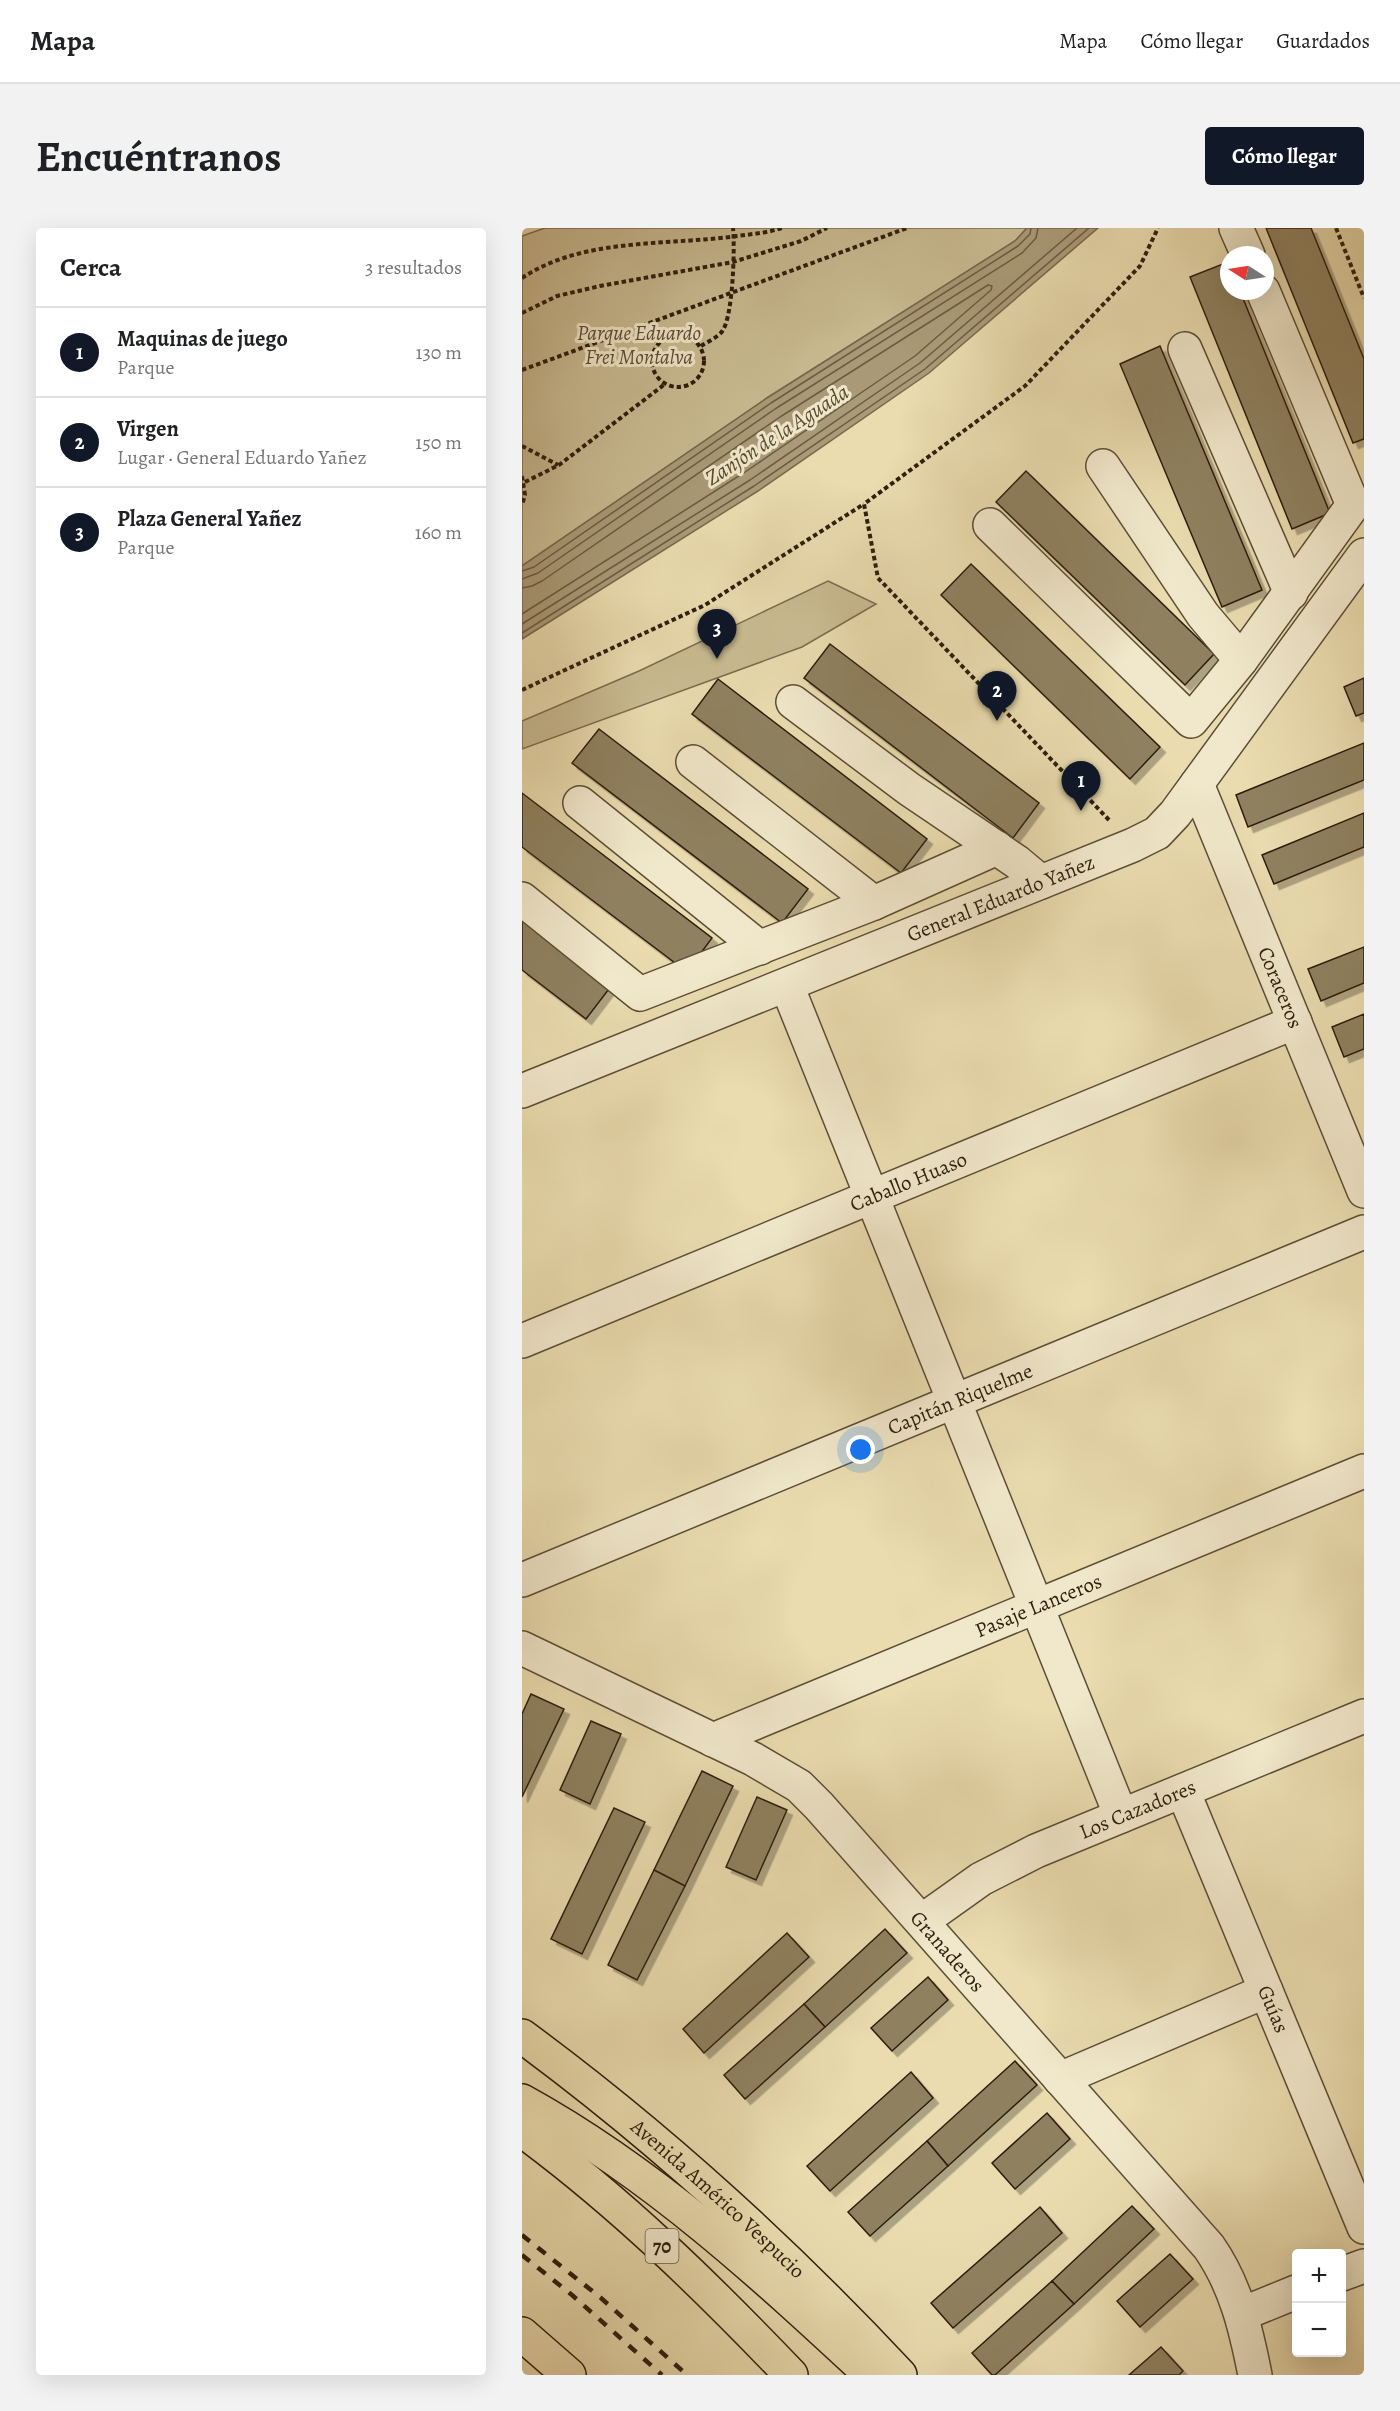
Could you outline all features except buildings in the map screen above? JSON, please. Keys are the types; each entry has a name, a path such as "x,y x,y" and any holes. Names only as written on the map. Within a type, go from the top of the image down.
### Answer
{"main road":[{"name":"Avenida Américo Vespucio","path":"522,2036 599,2093 727,2202 789,2259 900,2375"},
{"path":"522,2101 606,2151 688,2212 778,2289 871,2375"},
{"name":"70","path":"522,2130 599,2191 664,2248 726,2307 791,2375"},
{"path":"522,2334 569,2375"}],"street":[{"path":"1236,228 1244,246"},
{"path":"990,525 1191,721 1241,660 1353,505 1267,300"},
{"path":"1185,349 1291,593"},
{"path":"1103,466 1203,615 1241,660"},
{"name":"General Eduardo Yañez","path":"522,1091 787,986 1133,845 1157,833 1175,814 1364,555"},
{"path":"794,702 909,789 997,848 1041,882"},
{"path":"693,762 874,903"},
{"name":"Coraceros","path":"1197,784 1364,1191"},
{"path":"580,802 760,948"},
{"path":"522,899 640,994 874,903 997,848"},
{"path":"787,986 1122,1816"},
{"name":"Caballo Huaso","path":"522,1341 1295,1022"},
{"name":"Capitán Riquelme","path":"522,1580 1364,1232"},
{"name":"Pasaje Lanceros","path":"713,1740 1364,1471"},
{"name":"Granaderos","path":"522,1647 753,1759 799,1786 922,1921 990,2002 1209,2247 1221,2264 1242,2314 1255,2375"},
{"name":"Los Cazadores","path":"922,1921 981,1879 1005,1865 1364,1716"},
{"name":"Guías","path":"1183,1791 1364,2227"},
{"path":"1060,2079 1266,1991"},
{"path":"1346,2272 1364,2266"},
{"path":"1242,2314 1292,2294"}],"path":[{"path":"701,346 723,332 727,318 733,262 733,228"},
{"path":"522,278 553,262 578,254 734,237 782,228"},
{"path":"522,313 557,296 733,262 801,241 827,228"},
{"path":"522,370 908,228"},
{"path":"1336,228 1364,298"},
{"path":"680,334 692,338 701,346 705,358 703,370 696,380 686,386 675,387 664,384 656,376 652,366 652,354 658,343 668,336 680,334"},
{"path":"525,482 559,465 664,384"},
{"path":"522,446 559,465"},
{"path":"522,476 525,482 522,505"},
{"path":"522,690 705,605 864,504"}],"green space":[{"name":"Parque Eduardo Frei Montalva","path":"545,228 1027,228 1015,241 767,398 522,566 522,236"},
{"path":"828,581 876,604 802,647 522,749 522,721 639,671"}],"water":[{"name":"Zanjón de la Aguada","path":"1027,228 1098,228 929,373 758,491 522,639 522,566 767,398 1015,241"}],"railway":[{"path":"522,2235 601,2298 687,2375"},
{"path":"522,2255 572,2295 662,2375"}],"place":[{"name":"Plaza General Yañez","path":"717,659"},
{"name":"Virgen","path":"997,721"},
{"name":"Maquinas de juego","path":"1081,811"}]}
